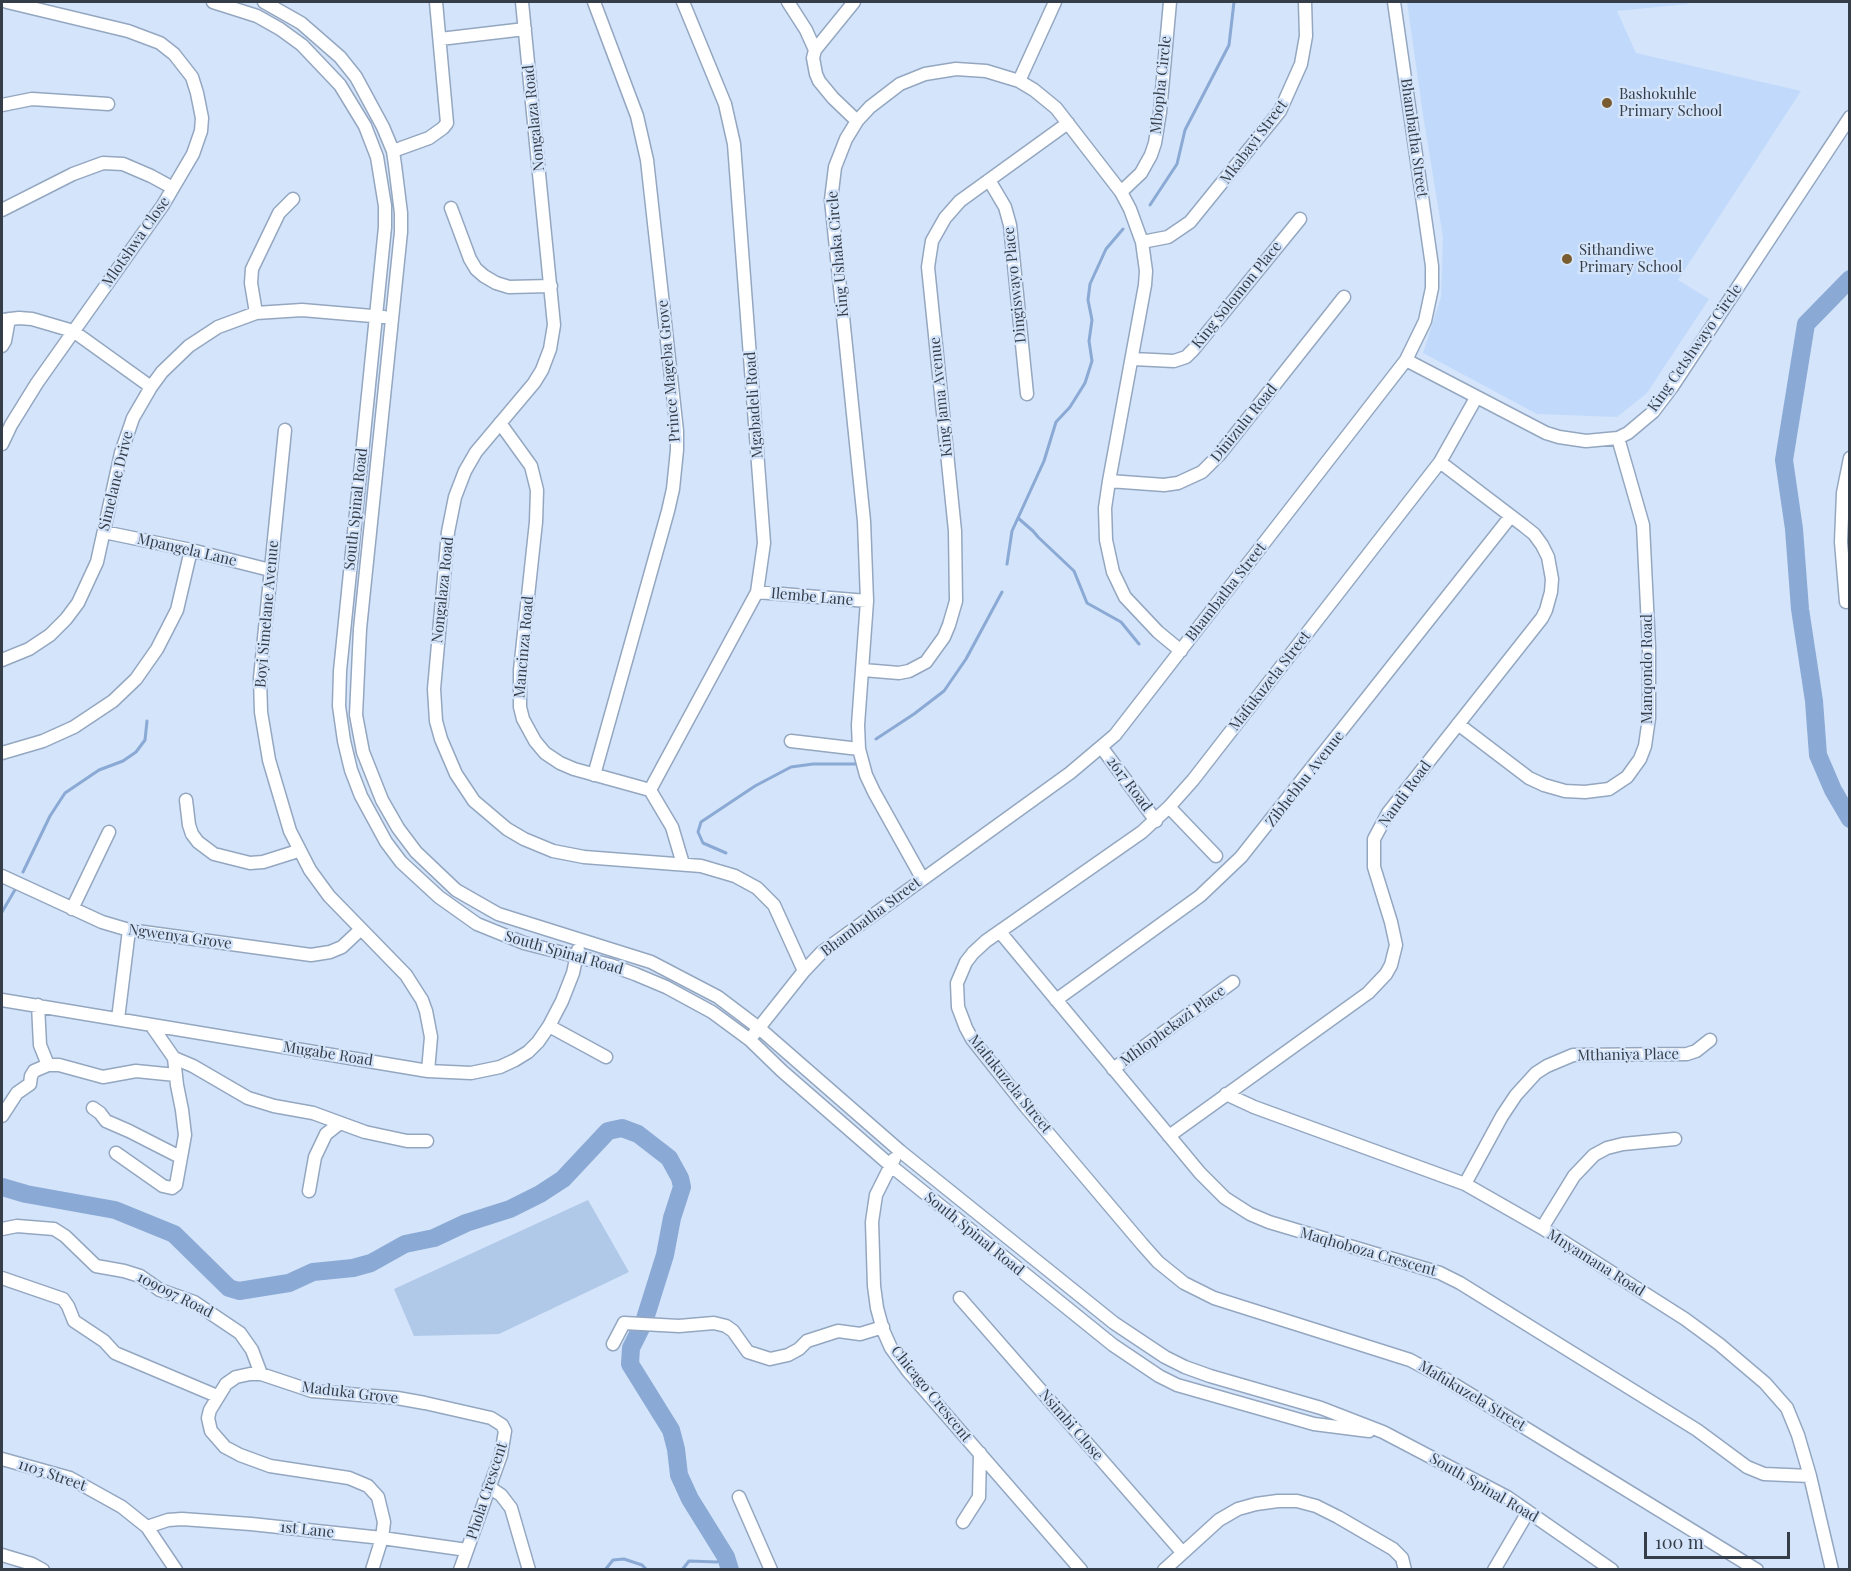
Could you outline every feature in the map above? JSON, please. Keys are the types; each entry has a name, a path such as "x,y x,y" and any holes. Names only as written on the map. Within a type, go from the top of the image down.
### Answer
{"street":[{"path":"7,2 128,31 160,43 174,54 192,78 198,93 202,118 201,131 195,148 173,188"},
{"name":"South Spinal Road","path":"213,2 258,16 302,45 340,85 365,126 377,157 385,206 385,227 340,671 339,706 351,770 361,796 386,842 418,879 477,924 524,943 610,965 666,987 712,1012 750,1040 890,1166 1113,1345 1159,1376 1177,1385 1314,1424 1383,1432"},
{"name":"South Spinal Road","path":"264,2 301,23 340,57 356,77 371,102 393,151 401,213 357,668 356,715 369,771 398,828 416,852 456,890 498,914 651,962 696,984 727,1003 759,1028 900,1151 1114,1323 1165,1357 1210,1376 1322,1408 1383,1432 1475,1480 1528,1512 1612,1569"},
{"path":"393,151 429,138 447,123 436,2"},
{"name":"Nongalaza Road","path":"522,2 554,325 547,359 534,382 470,462 455,497 450,522 434,689 436,721 448,758 474,801 507,829 537,845 569,854 604,860 683,864 718,870 757,888 774,905 804,971"},
{"name":"Prince Mageba Grove","path":"594,2 637,116 647,160 677,431 677,450 668,511 594,775"},
{"name":"Mgabadeli Road","path":"650,790 757,592 764,543 734,144 725,104 683,2"},
{"path":"788,2 806,30 815,50 814,67 819,81 857,121"},
{"path":"815,50 854,2"},
{"path":"1018,81 1055,2"},
{"name":"Mbopha Circle","path":"1120,192 1141,173 1155,143 1170,2"},
{"name":"Mkabayi Street","path":"1142,242 1168,237 1190,222 1280,111 1301,64 1306,36 1305,2"},
{"name":"Bhambatha Street","path":"750,1040 804,971 831,945 1070,773 1115,735 1406,360 1425,321 1432,288 1432,266 1394,2"},
{"path":"440,39 525,29"},
{"name":"King Ushaka Circle","path":"922,878 874,792 866,775 859,749 858,725 867,601 864,521 831,200 832,183 840,152 857,121 882,97 900,84 925,74 945,70 973,69 1018,81 1046,99 1068,123 1131,209 1142,242 1146,271 1145,285 1109,481 1105,508 1106,540 1108,557 1119,586 1135,609 1181,651"},
{"path":"2,105 32,99 108,104"},
{"name":"King Cetshwayo Circle","path":"1406,360 1546,433 1586,441 1618,438 1637,427 1653,412 1672,387 1850,117"},
{"name":"King Jama Avenue","path":"863,670 899,673 917,669 932,655 944,637 953,613 957,589 955,531 928,260 932,241 945,218 960,201 1068,123"},
{"name":"Mlotshwa Close","path":"2,210 73,174 103,163 123,164 173,188 24,404 2,444"},
{"name":"Dingiswayo Place","path":"989,180 1005,207 1010,225 1027,394"},
{"path":"256,313 250,284 252,269 279,213 293,199"},
{"path":"451,208 470,259 484,276 509,287 551,286"},
{"name":"King Solomon Place","path":"1132,360 1174,362 1186,357 1300,219"},
{"name":"Dinizulu Road","path":"1109,481 1164,485 1178,483 1202,472 1219,455 1344,297"},
{"name":"Simelane Drive","path":"2,660 29,649 50,635 78,603 97,562 133,418 151,387 177,357 202,336 218,327 256,313 302,310 392,318"},
{"path":"2,346 5,341 5,320 32,319 73,331 151,387"},
{"name":"Mafukuzela Street","path":"1476,398 1440,462 1193,780 1156,821 973,953 961,971 957,983 958,1007 966,1028 980,1049 1041,1124 1142,1244 1184,1283 1214,1299 1394,1354 1423,1367 1757,1569"},
{"name":"Mancinza Road","path":"500,423 531,466 537,490 536,522 520,670 520,708 523,719 529,732 545,753 560,763 650,790"},
{"name":"Boyi Simelane Avenue","path":"285,430 261,652 261,712 274,783 298,851 319,884 360,930 406,975 422,1000 431,1037 428,1071"},
{"name":"Manqondo Road","path":"1458,724 1529,778 1566,791 1591,792 1609,789 1627,777 1641,759 1649,718 1643,525 1618,438"},
{"path":"1846,602 1841,542 1844,483 1850,458"},
{"name":"Nandi Road","path":"1169,1136 1368,993 1382,980 1391,965 1396,945 1374,867 1374,839 1388,813 1542,618 1549,603 1552,579 1548,557 1533,534 1440,462"},
{"name":"Zibhebhu Avenue","path":"1056,1000 1200,896 1241,857 1511,516"},
{"name":"Mpangela Lane","path":"104,532 192,550 270,570"},
{"path":"2,753 44,741 74,727 113,701 136,680 157,649 177,610 192,550"},
{"name":"Ilembe Lane","path":"757,592 867,601"},
{"path":"791,741 859,749"},
{"name":"2617 Road","path":"1102,748 1156,821"},
{"path":"650,790 672,827 683,864"},
{"path":"186,800 192,834 198,842 214,854 250,862 263,862 298,851"},
{"path":"1169,807 1216,856"},
{"path":"72,909 109,832"},
{"name":"Ngwenya Grove","path":"2,876 108,925 129,930 311,955 330,952 342,947 360,930"},
{"path":"118,1019 129,930"},
{"name":"Maqhoboza Crescent","path":"1000,932 1214,1188 1250,1214 1291,1229 1440,1273 1460,1283 1697,1430 1747,1467 1764,1474 1810,1476"},
{"name":"Mugabe Road","path":"2,1000 428,1071 471,1073 500,1067 528,1052 549,1026 562,1002 580,940"},
{"name":"Mhlophekazi Place","path":"1113,1069 1233,982"},
{"path":"38,1005 40,1046 48,1065"},
{"path":"116,1153 163,1186 169,1188 176,1185 185,1130 174,1058 151,1025"},
{"path":"549,1026 606,1057"},
{"name":"Mthaniya Place","path":"1465,1184 1516,1095 1536,1073 1558,1059 1581,1054 1678,1055 1696,1050 1710,1040"},
{"path":"174,1058 193,1066 248,1098 274,1106 313,1113 356,1129 399,1139 427,1141"},
{"path":"2,1116 17,1093 30,1084 32,1073 48,1065 59,1065 103,1077 136,1071 176,1075"},
{"name":"Mnyamana Road","path":"1226,1094 1254,1107 1465,1184 1542,1228 1719,1344 1779,1397 1792,1419 1810,1476 1832,1569"},
{"path":"93,1108 106,1121 180,1157"},
{"path":"309,1191 312,1167 318,1149 326,1134 340,1123"},
{"path":"1542,1228 1574,1176 1594,1155 1607,1148 1623,1144 1675,1139"},
{"name":"Chicago Crescent","path":"900,1151 876,1195 872,1212 874,1287 883,1327 891,1348 908,1371 1081,1569"},
{"name":"109097 Road","path":"2,1229 17,1226 54,1229 96,1266 124,1270 140,1276 160,1290 194,1302 240,1333 252,1350 261,1374"},
{"path":"2,1278 63,1299 74,1321 104,1341 115,1353 217,1396 208,1418 211,1431 225,1446 240,1455 270,1466 350,1478 368,1486 378,1497 383,1510 384,1522 382,1538 372,1569"},
{"name":"Nsimbi Close","path":"960,1298 1182,1552"},
{"path":"613,1344 622,1325 626,1323 679,1326 714,1323 734,1331 748,1352 770,1359 788,1355 807,1341 838,1331 860,1334 883,1327"},
{"name":"Maduka Grove","path":"217,1396 226,1384 236,1377 261,1374 312,1391 397,1398 491,1418"},
{"name":"Phola Crescent","path":"460,1569 501,1455 506,1431 502,1425 491,1418"},
{"path":"963,1522 979,1497 980,1454"},
{"name":"1103 Street","path":"2,1459 70,1478 115,1503 147,1527 176,1569"},
{"path":"489,1487 501,1495 511,1508 529,1569"},
{"path":"739,1497 771,1569"},
{"path":"1164,1569 1219,1520 1238,1509 1278,1501 1297,1501 1316,1506 1338,1517 1393,1550 1402,1558 1405,1569"},
{"path":"1494,1569 1528,1512"},
{"name":"1st Lane","path":"147,1527 168,1520 182,1519 382,1538 467,1550"},
{"path":"2,1555 34,1568"}],"shaded area":[{"name":"Sithandiwe Primary School","path":"1407,2 1689,2 1688,4 1617,11 1636,53 1801,91 1678,280 1709,299 1647,393 1617,417 1537,414 1423,353 1441,297 1443,237"},
{"path":"588,1200 629,1272 499,1334 414,1336 394,1289"}],"waterway":[{"path":"1150,205 1177,164 1185,130 1229,45 1234,2"},
{"path":"1007,564 1012,531 1044,461 1056,422 1070,407 1085,383 1092,361 1089,341 1092,320 1088,300 1090,284 1106,249 1123,229"},
{"path":"1850,279 1806,324 1784,460 1794,529 1800,609 1814,701 1818,755 1833,790 1850,819"},
{"path":"1018,518 1074,571 1087,603 1121,622 1139,644"},
{"path":"876,739 944,691 966,659 1002,592"},
{"path":"23,872 50,816 65,793 99,770 123,761 136,752 145,740 147,721"},
{"path":"726,853 703,843 698,832 701,822 755,786 791,767 813,764 856,764"},
{"path":"2,912 16,888"},
{"path":"2,1187 26,1194 115,1210 174,1234 229,1288 239,1291 289,1283 313,1272 353,1268 371,1263 405,1244 434,1238 466,1223 510,1209 563,1179 608,1131 622,1128 638,1134 669,1158 680,1178 682,1187 672,1218 665,1255 644,1322 631,1348 630,1364 671,1430 679,1475 690,1499 726,1557 730,1570"},
{"path":"682,1570 689,1561 717,1562 726,1557"},
{"path":"605,1570 613,1560 624,1559 642,1565 647,1570"}],"place":[{"name":"Bashokuhle Primary School","path":"1607,103"},
{"name":"Sithandiwe Primary School","path":"1567,259"}]}
